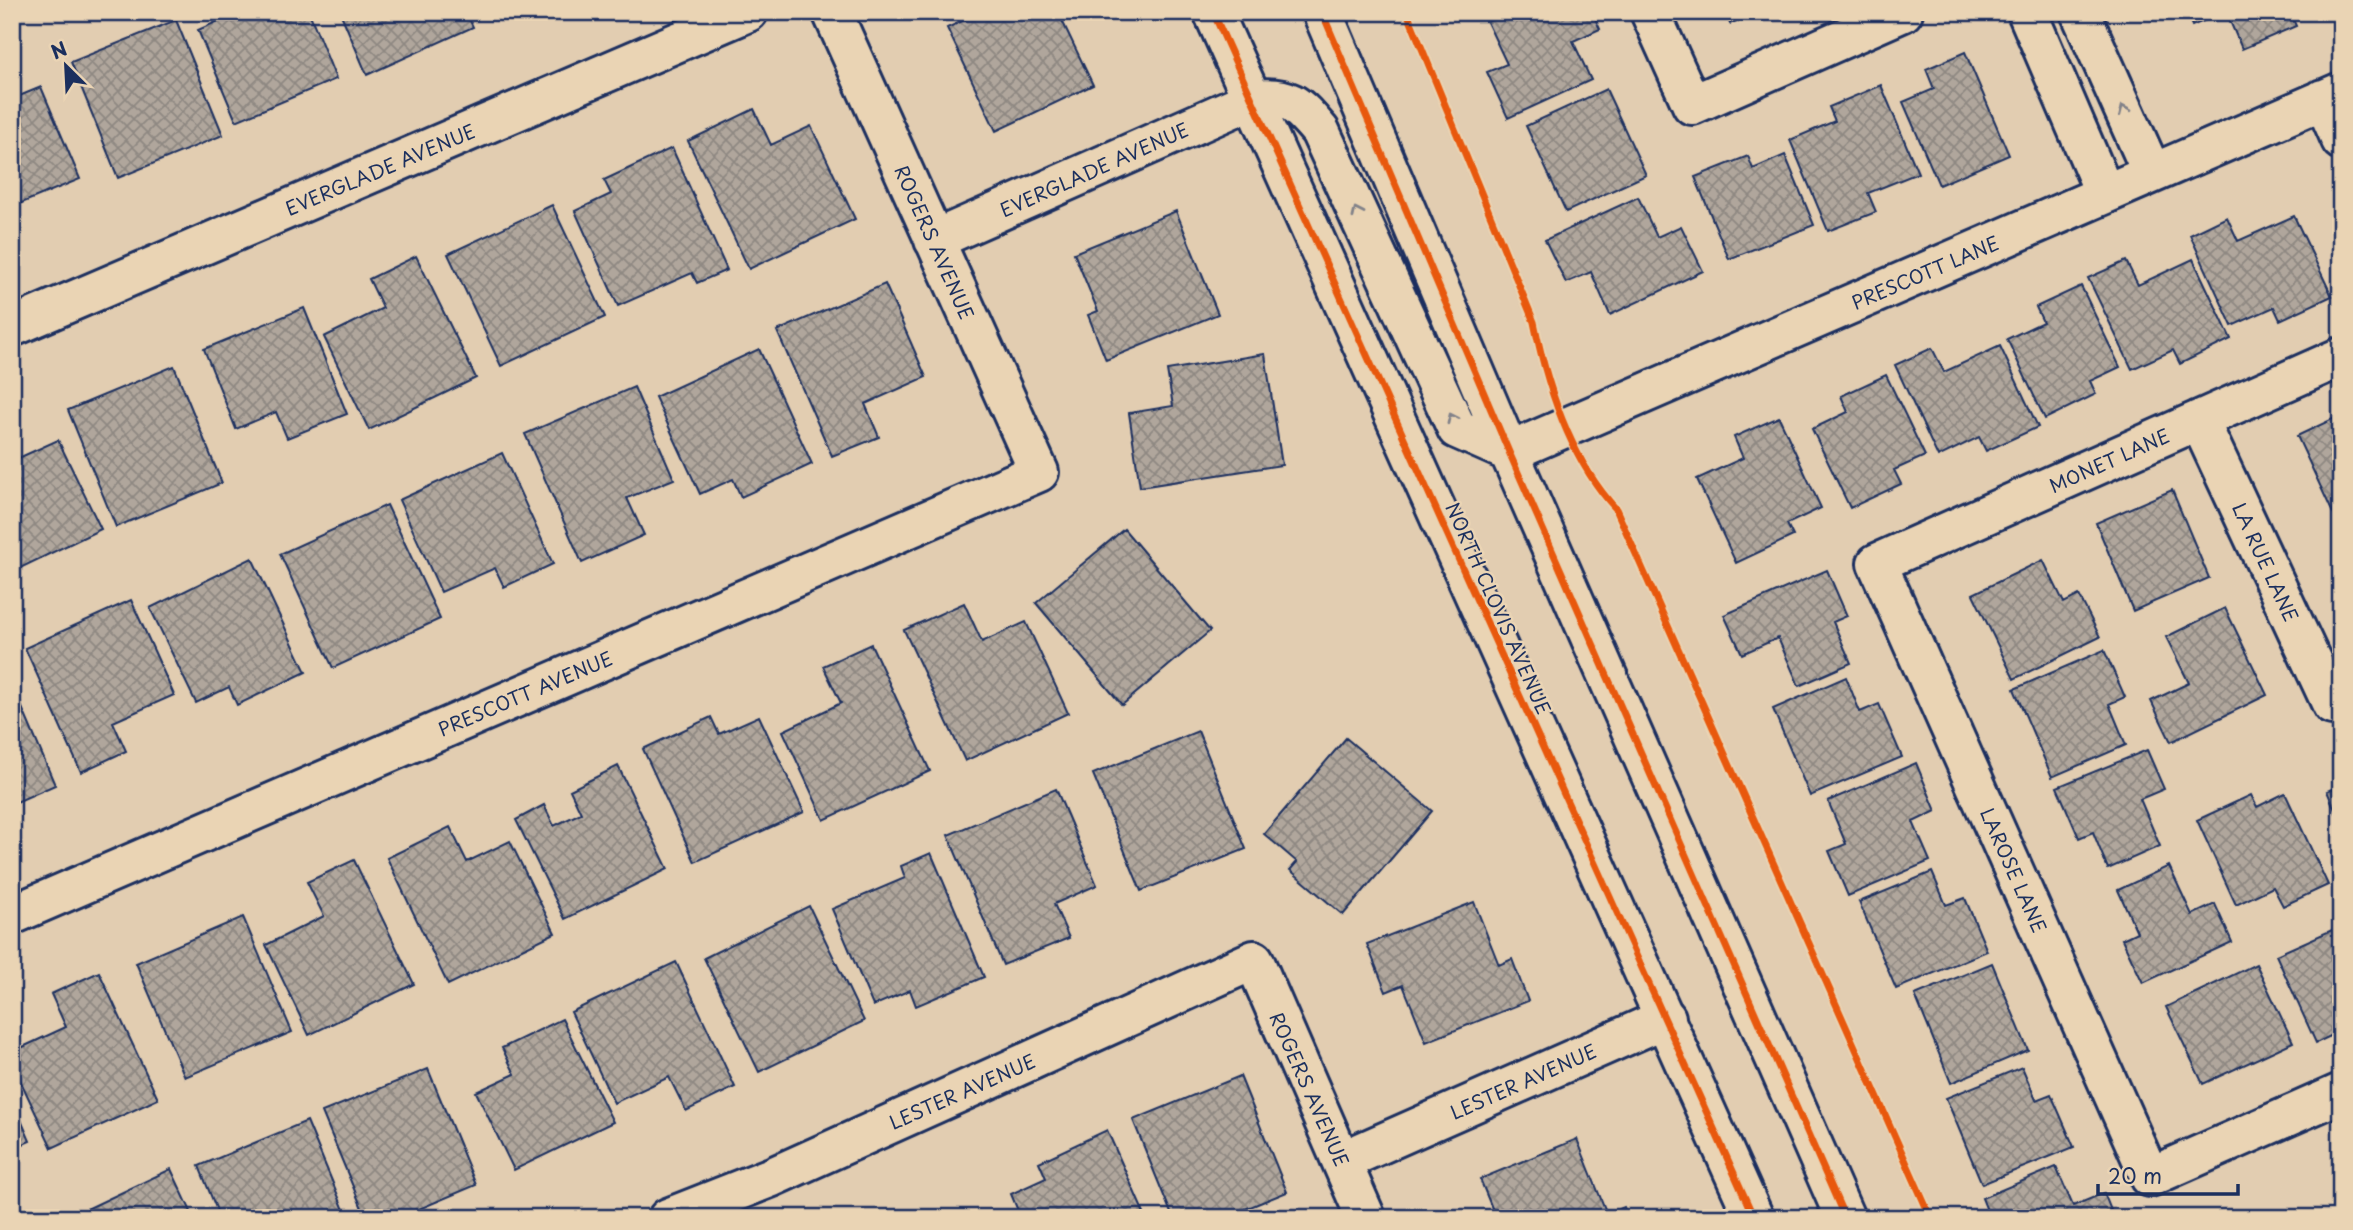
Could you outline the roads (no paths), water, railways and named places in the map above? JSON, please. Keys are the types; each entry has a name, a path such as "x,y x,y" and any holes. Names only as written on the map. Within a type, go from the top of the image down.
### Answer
{"street":[{"name":"EVERGLADE AVENUE","path":"12,327 748,12"},
{"name":"ROGERS AVENUE","path":"832,12 1039,472"},
{"name":"NORTH CLOVIS AVENUE","path":"1213,12 1754,1218"},
{"path":"1322,12 1509,452 1845,1218"},
{"path":"1650,12 1692,105 1903,12"},
{"path":"2027,12 2105,194"},
{"path":"2080,12 2152,173"},
{"path":"2332,95 2341,140"},
{"name":"PRESCOTT LANE","path":"1509,452 2332,95"},
{"path":"1253,99 1270,97 1291,100 1320,131 1457,429 1509,452"},
{"name":"EVERGLADE AVENUE","path":"934,240 1253,99"},
{"name":"MONET LANE","path":"1877,563 2341,357"},
{"name":"LA RUE LANE","path":"2199,420 2336,703"},
{"name":"PRESCOTT AVENUE","path":"12,915 1039,472"},
{"name":"LAROSE LANE","path":"1877,563 2150,1177 2341,1094"},
{"name":"ROGERS AVENUE","path":"1254,960 1366,1218"},
{"name":"LESTER AVENUE","path":"668,1218 772,1177 1254,960"},
{"name":"LESTER AVENUE","path":"1342,1161 1666,1018"}]}
